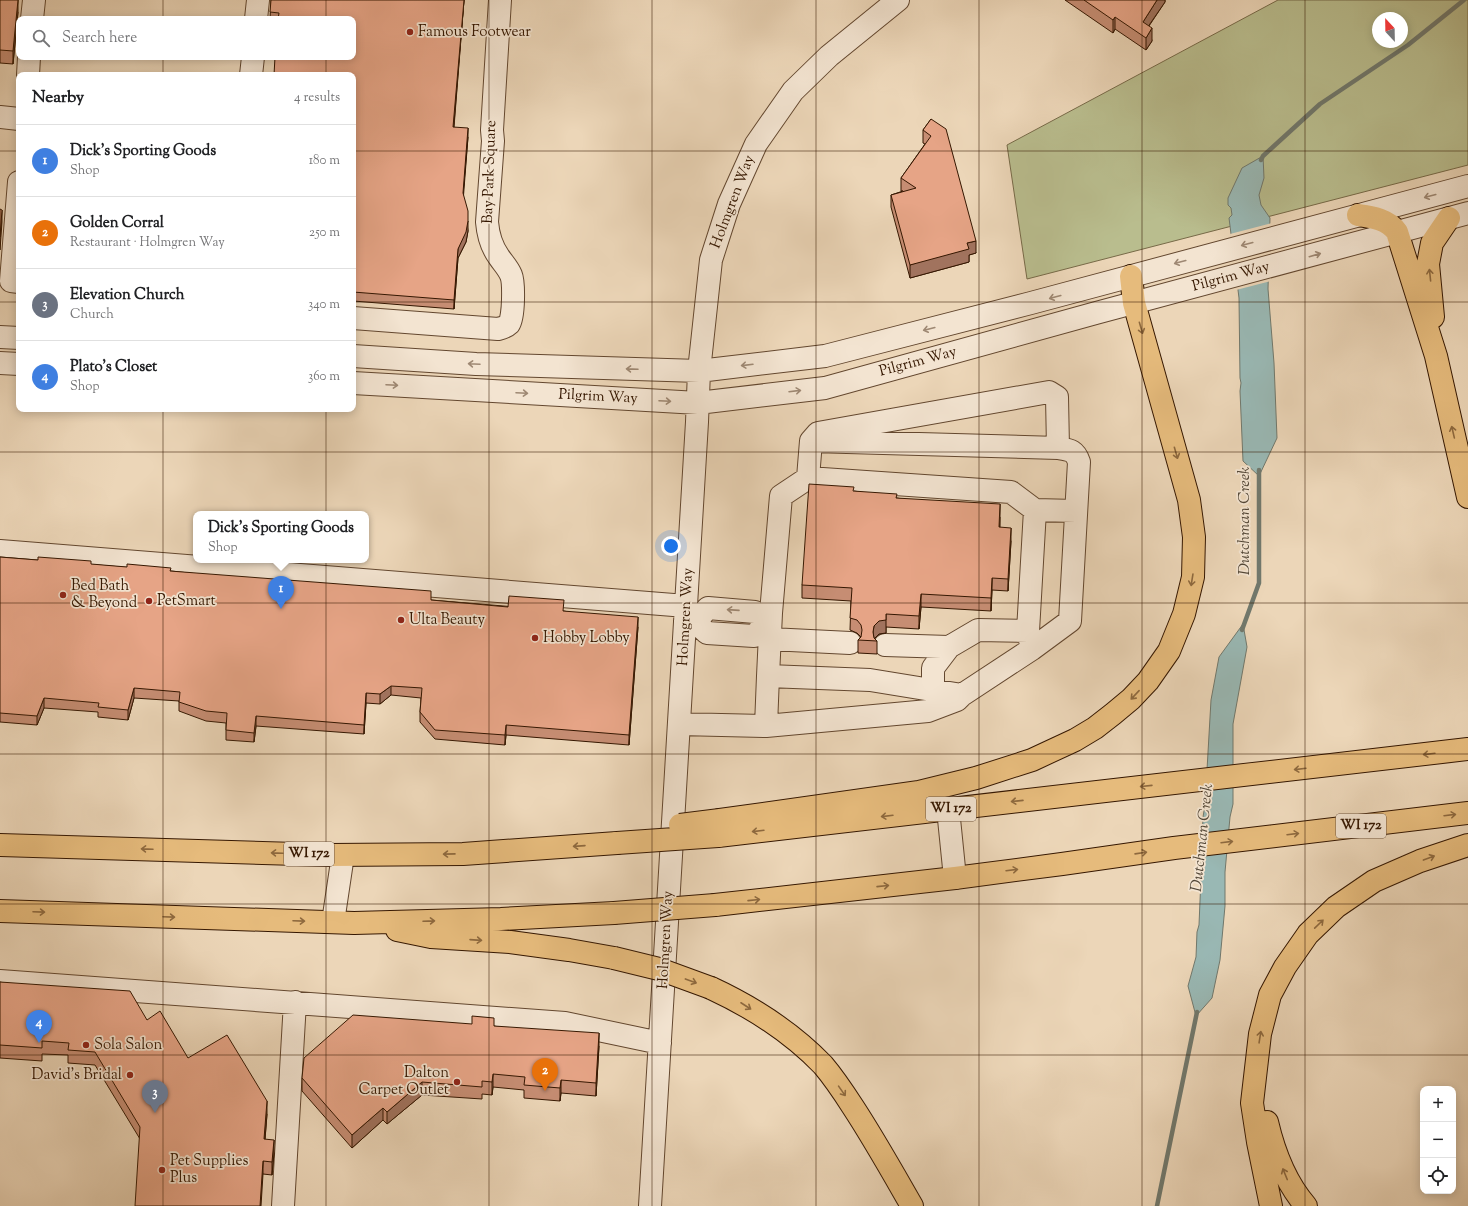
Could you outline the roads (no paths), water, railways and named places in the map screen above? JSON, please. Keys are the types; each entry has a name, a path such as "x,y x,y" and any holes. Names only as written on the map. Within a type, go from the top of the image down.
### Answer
{"highway":[{"path":"1358,215 1380,219 1394,226 1397,232 1436,356 1468,497"},
{"path":"1436,356 1428,264 1432,243 1459,216"},
{"path":"719,828 919,792 976,778 1032,760 1075,740 1095,728 1132,698 1148,681 1168,651 1184,614 1193,577 1194,537 1189,500 1134,303 1131,276"},
{"name":"WI 172","path":"0,845 343,855 463,854 624,843 719,828 948,809 1468,749"},
{"name":"WI 172","path":"0,911 333,922 501,919 614,913 715,904 954,878 1174,848 1468,813"},
{"path":"1271,1206 1252,1103 1260,1034 1270,995 1285,967 1308,934 1336,907 1374,881 1420,861 1468,845"},
{"path":"354,922 431,937 510,942 614,958 659,969 711,988 739,1001 770,1021 823,1066 841,1089 871,1135 912,1206"},
{"path":"1255,1076 1271,1140 1288,1180 1306,1206"}],"street":[{"path":"32,16 34,0"},
{"path":"256,16 258,0"},
{"name":"Bay Park Square","path":"356,318 498,329 505,327 510,323 513,282 510,274 497,255 488,230 487,222 493,141 492,130 500,0"},
{"name":"Holmgren Way","path":"650,1206 679,724 689,616 699,371 711,260 729,204 756,144 793,91 829,56 898,0"},
{"path":"28,72 29,60"},
{"path":"251,72 253,60"},
{"path":"0,117 16,119"},
{"name":"Pilgrim Way","path":"356,356 476,364 699,371 825,356 1468,186"},
{"name":"Pilgrim Way","path":"356,383 698,403 825,388 1459,216"},
{"path":"16,219 11,281 16,282"},
{"path":"0,337 16,338"},
{"path":"0,363 16,364"},
{"path":"808,478 811,441 818,433 1049,392 1057,397 1058,448"},
{"path":"679,724 766,726 928,711 957,700 1030,640 1070,622 1079,462 1076,455 1071,450 1058,448 811,441"},
{"path":"766,726 770,639 781,496 808,478 1010,492 1035,510 1076,511"},
{"path":"1030,640 1035,510"},
{"path":"0,551 689,616"},
{"path":"933,690 933,668 949,647 978,630 1030,640"},
{"path":"770,639 850,643"},
{"path":"885,645 949,647"},
{"path":"768,676 870,680 962,695"},
{"path":"948,809 954,878"},
{"path":"333,922 343,855"},
{"path":"0,981 565,1023 660,1043"},
{"path":"283,1206 295,1002"}],"water":[{"path":"1263,156 1264,178 1259,195 1261,205 1270,218 1268,289 1274,363 1277,438 1259,476 1243,461 1240,391 1239,298 1229,218 1232,215 1231,208 1228,205 1228,198 1242,168"},
{"path":"1243,624 1247,647 1233,724 1233,804 1230,817 1225,872 1225,906 1220,960 1212,998 1196,1016 1188,986 1196,957 1197,932 1199,925 1203,817 1211,700 1219,657"}],"waterway":[{"name":"Dutchman Creek","path":"1261,160 1263,156 1320,104 1408,45 1464,0"},
{"name":"Dutchman Creek","path":"1242,630 1259,583 1259,470"},
{"name":"Dutchman Creek","path":"1157,1206 1197,1012"}],"place":[{"name":"Famous Footwear","path":"410,32"},
{"name":"Bed Bath & Beyond","path":"63,595"},
{"name":"PetSmart","path":"149,601"},
{"name":"Dick's Sporting Goods","path":"281,609"},
{"name":"Ulta Beauty","path":"401,620"},
{"name":"Hobby Lobby","path":"535,638"},
{"name":"Plato's Closet","path":"39,1043"},
{"name":"Sola Salon","path":"86,1045"},
{"name":"David's Bridal","path":"130,1075"},
{"name":"Dalton Carpet Outlet","path":"457,1082"},
{"name":"Golden Corral","path":"545,1091"},
{"name":"Elevation Church","path":"155,1113"},
{"name":"Pet Supplies Plus","path":"162,1170"}]}
